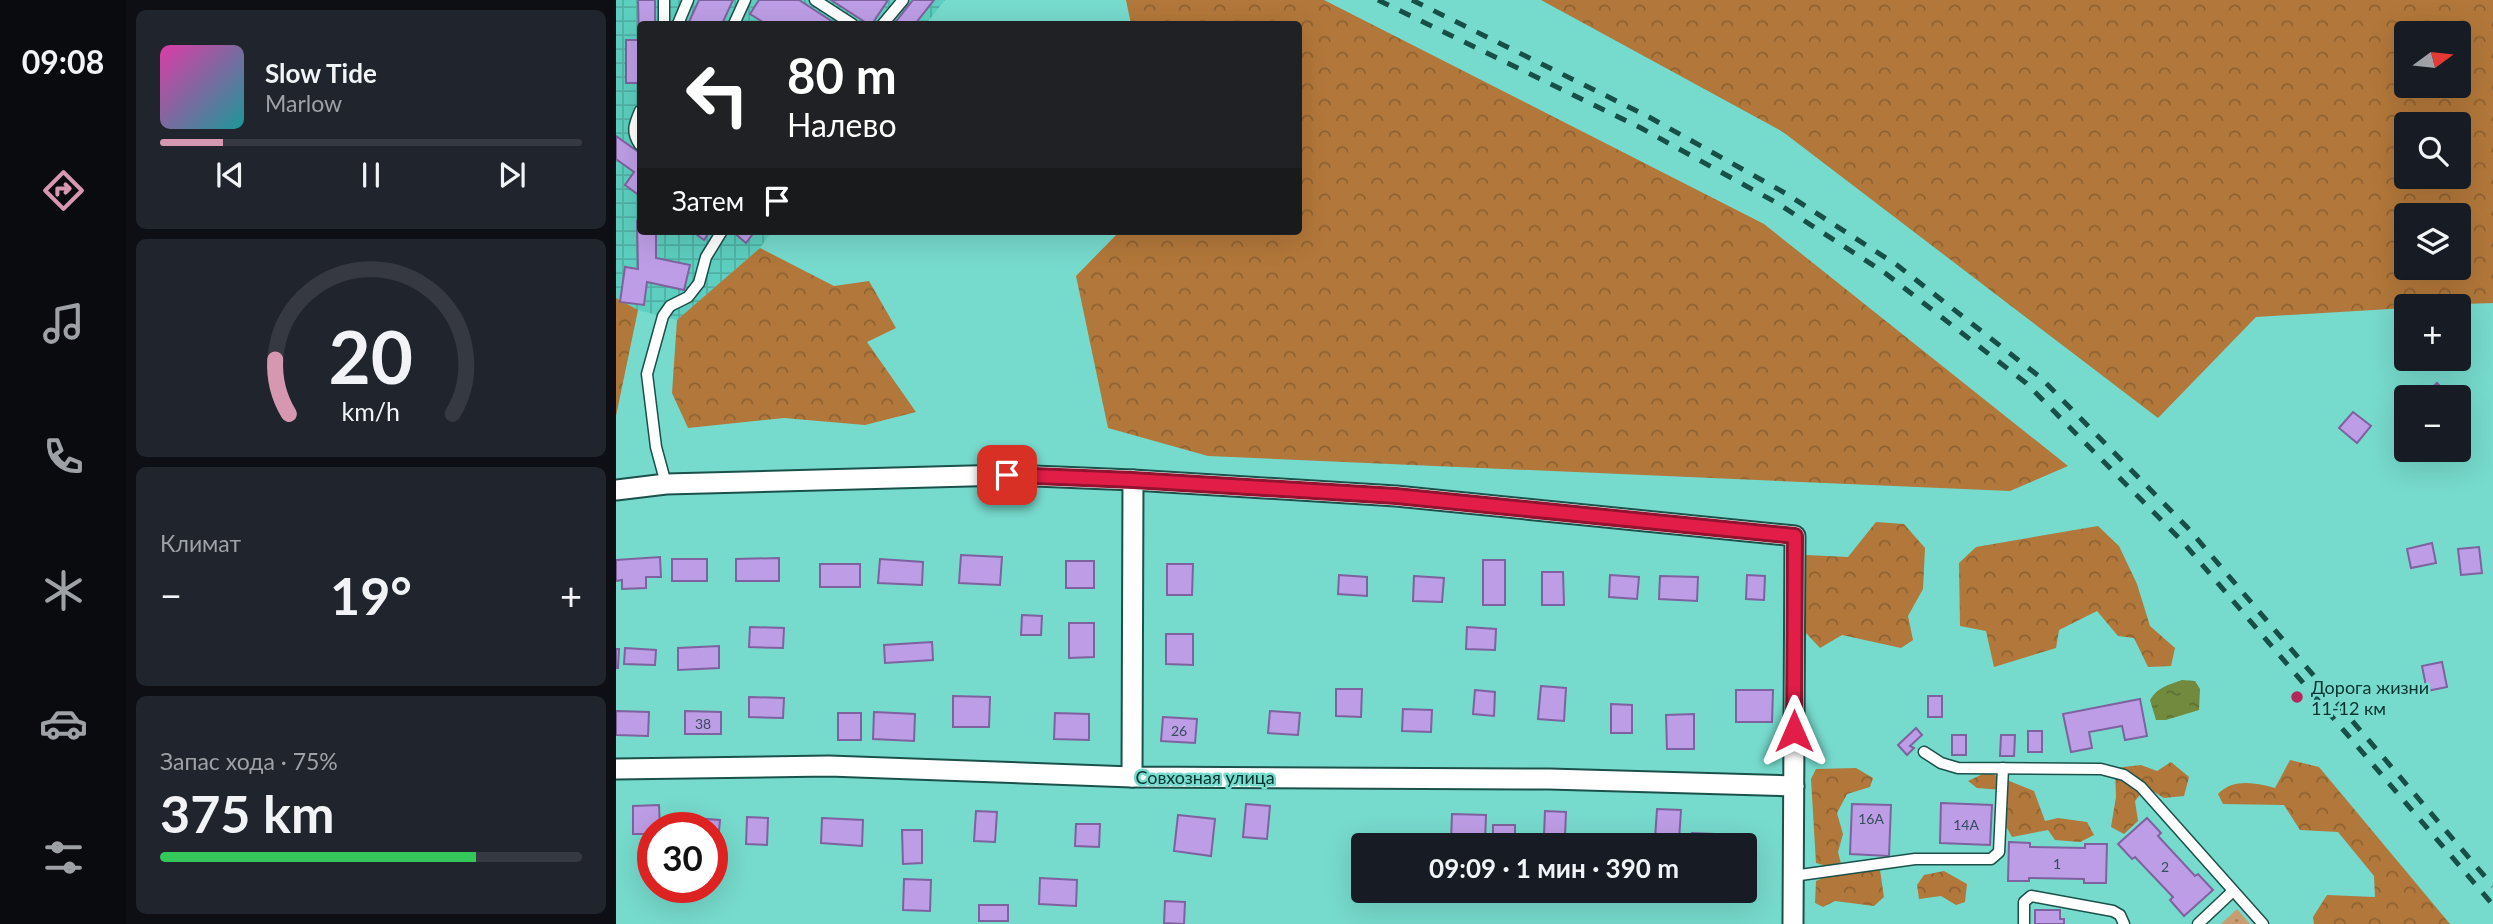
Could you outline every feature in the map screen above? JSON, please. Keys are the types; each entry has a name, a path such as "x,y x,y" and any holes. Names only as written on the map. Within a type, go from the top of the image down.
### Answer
{"street":[{"path":"616,490 666,484 1007,475 1396,496 1795,536 1793,924"},
{"path":"1132,777 1133,480"},
{"name":"Совхозная улица","path":"616,769 829,766 1132,777 1549,779 1794,786"}],"lane":[{"path":"664,0 664,21"},
{"path":"679,21 688,0"},
{"path":"735,21 745,0"},
{"path":"815,0 847,21"},
{"path":"885,21 902,0"},
{"path":"637,118 634,126 637,140"},
{"path":"666,484 656,447 647,374 663,316 670,306 688,297 699,283 706,257 720,235"},
{"path":"1924,752 1941,763 1958,768 2101,769 2124,775 2141,787 2263,924"},
{"path":"1793,876 1915,859 1991,859 1999,852 2003,768"},
{"path":"2198,924 2233,891"},
{"path":"2024,924 2024,902 2031,896 2113,911 2120,915 2124,924"}],"shaded area":[{"path":"616,0 945,0 928,21 637,21 637,235 769,235 760,248 677,320 638,310 616,298"},
{"path":"2237,909 2250,924 2221,924"}],"green space":[{"path":"1126,0 1324,0 1764,224 2068,466 2010,491 1208,456 1108,428 1076,276 1116,235 1302,235 1302,21 1130,21"},
{"path":"1541,0 2493,0 2493,303 2471,304 2471,294 2394,294 2394,309 2256,317 2158,418 1783,132"},
{"path":"760,248 834,286 869,281 896,328 867,342 916,412 865,425 784,418 688,428 672,393 677,320"},
{"path":"616,298 638,310 616,416"},
{"path":"1876,522 1904,524 1925,548 1923,589 1908,616 1913,640 1901,648 1842,635 1820,648 1806,633 1806,555 1848,557"},
{"path":"2098,526 2119,546 2137,584 2150,626 2175,648 2171,666 2148,667 2134,638 2118,636 2097,611 2059,630 2056,648 1994,667 1986,631 1960,626 1959,563 1976,547"},
{"path":"2290,760 2319,767 2450,924 2314,924 2313,917 2327,895 2375,897 2374,876 2338,832 2300,830 2284,805 2223,804 2218,794 2238,784 2252,783 2275,788"},
{"path":"2171,762 2189,777 2184,796 2164,798 2146,787 2135,801 2138,821 2124,834 2111,827 2116,797 2115,768 2141,765 2157,771"},
{"path":"1856,768 1873,778 1870,787 1847,794 1837,813 1843,834 1838,852 1842,868 1880,870 1884,897 1874,906 1835,901 1823,907 1815,903 1816,881 1829,875 1827,866 1816,863 1811,779 1816,769"},
{"path":"1987,772 2034,791 2045,821 2058,818 2087,822 2094,835 2080,842 2055,840 2048,830 2012,837 2002,819 2008,806 2003,790 1977,788 1968,781"},
{"path":"1944,871 1967,884 1965,902 1956,905 1941,896 1919,899 1917,885 1924,875"}],"water":[{"path":"2182,680 2195,681 2200,689 2199,710 2166,720 2156,720 2150,700 2160,689"}],"building":[{"path":"638,0 655,0 655,21 639,21"},
{"path":"699,0 733,0 723,21 689,21"},
{"path":"759,0 799,0 831,21 761,21 750,14"},
{"path":"831,0 888,0 874,21 863,21"},
{"path":"913,0 934,0 917,21 896,21"},
{"path":"626,40 637,40 637,83 626,83"},
{"path":"616,136 637,151 637,194 625,185 634,172 616,159"},
{"path":"637,235 656,235 656,258 690,265 684,290 647,282 644,305 620,302 625,267 638,269"},
{"path":"737,235 752,235 746,243"},
{"path":"2353,412 2371,426 2357,443 2339,428"},
{"path":"2432,543 2436,563 2411,568 2407,549"},
{"path":"2479,547 2482,573 2461,575 2458,549"},
{"path":"961,555 1002,557 1000,585 959,583"},
{"path":"660,557 661,577 646,577 646,588 622,589 622,580 616,581 616,560"},
{"path":"779,558 779,581 736,581 736,559"},
{"path":"672,559 707,559 707,581 672,581"},
{"path":"880,559 923,562 922,585 878,583"},
{"path":"1483,560 1505,560 1505,605 1483,605"},
{"path":"1066,561 1094,561 1094,588 1066,588"},
{"path":"820,564 860,564 860,587 820,587"},
{"path":"1167,564 1193,564 1192,595 1167,595"},
{"path":"1542,572 1563,572 1564,605 1542,605"},
{"path":"1339,575 1367,577 1367,596 1338,594"},
{"path":"1610,575 1639,577 1637,599 1609,597"},
{"path":"1747,575 1765,576 1764,600 1746,599"},
{"path":"1414,576 1444,578 1442,602 1413,601"},
{"path":"1660,576 1698,577 1697,601 1659,599"},
{"path":"1022,615 1042,616 1041,635 1021,635"},
{"path":"1069,623 1094,623 1094,657 1069,658"},
{"path":"750,627 784,628 783,648 749,647"},
{"path":"1467,627 1496,629 1495,650 1466,649"},
{"path":"1166,634 1193,634 1193,665 1166,664"},
{"path":"932,642 933,660 885,663 884,645"},
{"path":"719,646 719,668 678,670 678,648"},
{"path":"625,648 656,650 655,665 624,664"},
{"path":"616,649 619,649 618,668 616,668"},
{"path":"2442,662 2447,687 2427,691 2422,666"},
{"path":"1541,686 1566,688 1564,721 1538,719"},
{"path":"1336,689 1362,689 1361,717 1336,716"},
{"path":"1475,690 1495,692 1494,716 1473,714"},
{"path":"1736,690 1773,690 1772,722 1736,722"},
{"path":"953,696 990,697 989,727 953,727"},
{"path":"1928,696 1942,696 1942,717 1928,717"},
{"path":"749,697 784,698 783,718 749,717"},
{"path":"2140,699 2147,736 2125,740 2122,726 2089,732 2092,748 2071,752 2063,714"},
{"path":"1611,704 1632,705 1632,733 1611,733"},
{"path":"1403,709 1432,710 1431,732 1402,731"},
{"path":"616,711 649,712 648,736 616,735"},
{"path":"685,711 721,712 721,734 685,734"},
{"path":"1270,711 1300,713 1298,735 1268,733"},
{"path":"874,712 915,714 914,741 873,739"},
{"path":"838,713 861,713 861,740 838,740"},
{"path":"1055,713 1089,714 1089,740 1054,739"},
{"path":"1694,714 1694,749 1667,749 1666,715"},
{"path":"1163,717 1197,719 1195,743 1161,741"},
{"path":"1916,728 1922,735 1910,746 1914,748 1907,755 1898,745"},
{"path":"2028,731 2042,731 2042,752 2028,752"},
{"path":"1952,735 1966,735 1966,755 1952,755"},
{"path":"2001,735 2015,735 2014,756 2000,756"},
{"path":"1941,803 1992,805 1990,845 1940,843"},
{"path":"1246,804 1270,806 1267,839 1243,837"},
{"path":"1852,804 1891,805 1889,856 1850,854"},
{"path":"659,805 659,812 637,812 637,834 633,834 633,806"},
{"path":"1657,809 1681,810 1679,833 1655,833"},
{"path":"976,811 997,812 995,842 974,841"},
{"path":"1545,811 1566,812 1565,833 1544,833"},
{"path":"1452,814 1486,815 1485,833 1451,833"},
{"path":"1178,815 1215,819 1211,856 1174,851"},
{"path":"747,817 768,818 767,845 746,844"},
{"path":"822,818 863,820 862,846 821,843"},
{"path":"2147,818 2161,833 2158,836 2195,876 2198,874 2213,890 2184,916 2170,900 2173,897 2135,857 2132,859 2118,844"},
{"path":"1076,824 1100,824 1099,847 1075,846"},
{"path":"1493,825 1515,825 1515,833 1493,833"},
{"path":"902,830 922,830 922,863 903,864"},
{"path":"2009,842 2030,843 2030,847 2085,848 2085,844 2107,844 2106,883 2084,883 2084,879 2029,878 2029,881 2008,881"},
{"path":"1040,878 1077,880 1076,906 1039,904"},
{"path":"904,879 931,880 930,911 903,910"},
{"path":"1165,901 1185,902 1184,924 1164,923"},
{"path":"979,905 1008,905 1008,921 979,921"},
{"path":"2035,910 2060,910 2060,919 2064,919 2064,924 2035,924"}],"railway":[{"path":"1378,0 1641,128 1777,203 1885,273 2026,383 2181,540 2493,905"},
{"path":"1412,0 1649,117 1785,193 1897,265 2040,377 2187,527 2493,886"}],"place":[{"name":"Дорога жизни 11-12 км","path":"2297,697"}],"route":[{"path":"1007,475 1396,496 1795,536 1794,731"}]}
